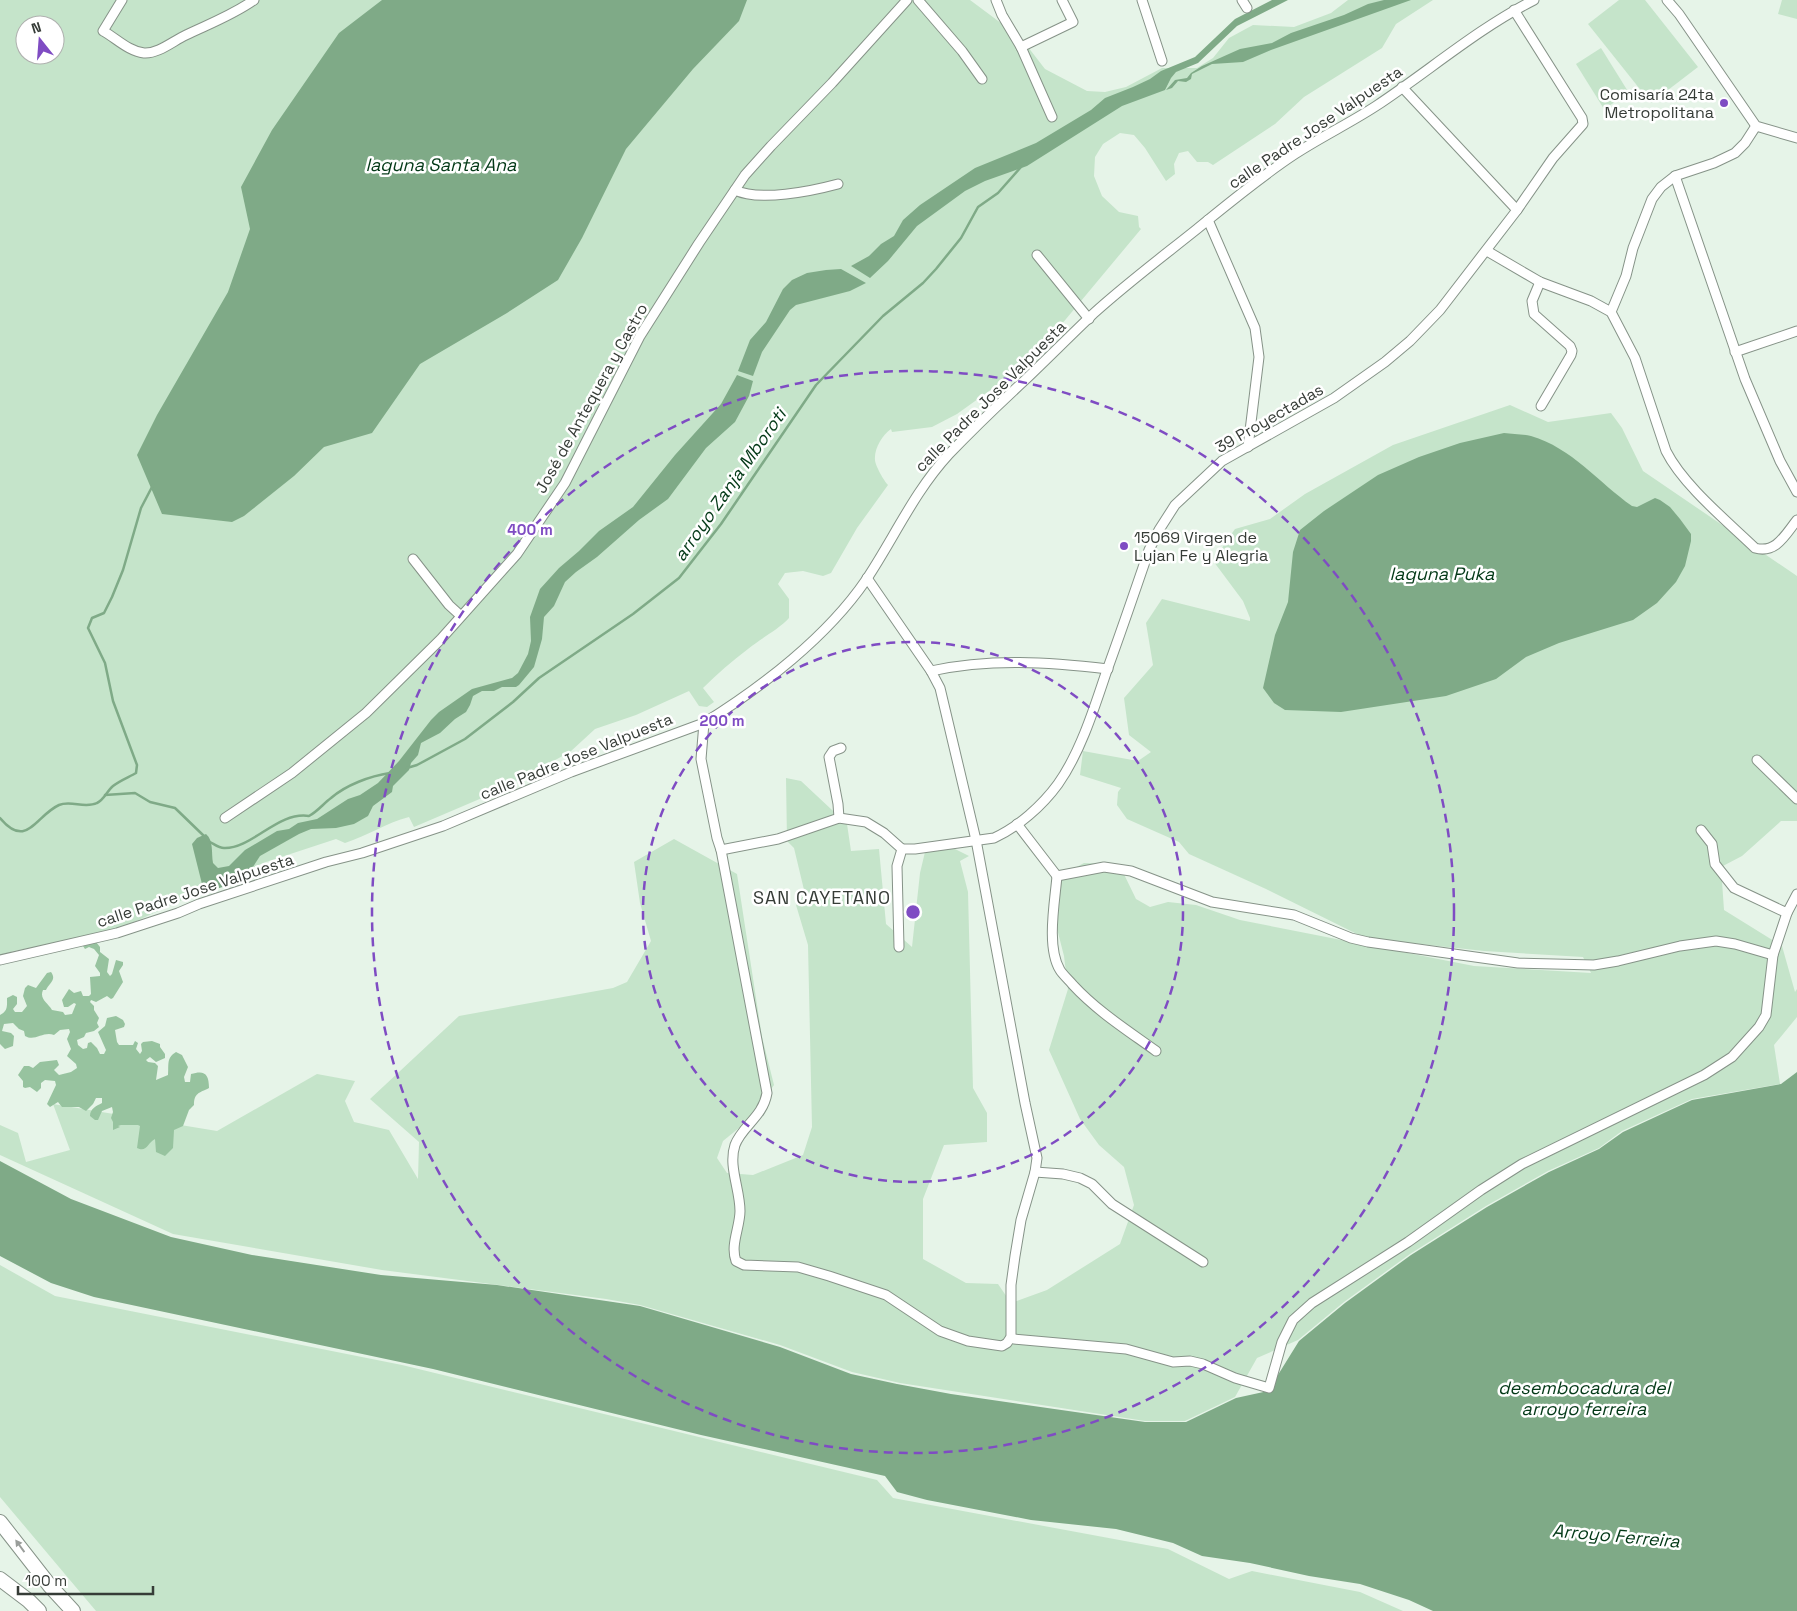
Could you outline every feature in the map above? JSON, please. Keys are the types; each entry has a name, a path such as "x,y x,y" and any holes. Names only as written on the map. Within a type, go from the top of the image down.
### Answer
{"highway":[{"path":"1,1523 50,1586 73,1611"},
{"path":"0,1579 30,1601 39,1611"}],"street":[{"path":"122,0 103,31 131,49 144,53 157,51 240,10 254,0"},
{"name":"José de Antequera y Castro","path":"225,818 292,773 366,712 441,639 517,554 565,483 640,336 745,175 832,84 907,0"},
{"path":"918,0 962,51 982,79"},
{"path":"996,0 1021,47 1052,117"},
{"path":"1021,47 1073,22 1062,0"},
{"path":"1142,0 1162,61"},
{"name":"calle Padre Jose Valpuesta","path":"0,960 117,933 326,862 362,853 443,826 562,775 704,723 792,660 826,629 843,611 868,578 919,490 932,474 983,420 1134,279 1245,190 1296,154 1348,124 1464,43 1514,10 1534,0"},
{"path":"1667,0 1679,14 1756,126 1797,138"},
{"name":"39 Proyectadas","path":"902,849 994,838 1017,824 1039,806 1067,770 1085,730 1108,669 1149,550 1175,505 1222,461 1334,398 1385,362 1410,341 1440,310 1517,210 1553,158 1583,124 1583,121 1514,10"},
{"path":"1402,88 1517,210"},
{"path":"1611,312 1626,276 1652,199 1667,181 1675,176 1714,163 1735,153 1745,143 1756,126"},
{"path":"1675,176 1745,379 1780,461 1797,492"},
{"path":"735,190 745,195 765,195 811,191 838,184"},
{"path":"1208,220 1255,328 1259,357 1248,447"},
{"path":"1486,250 1540,282 1591,301 1611,312 1635,358 1666,451 1672,462 1690,484 1755,548 1764,550 1774,547 1797,520"},
{"path":"1037,255 1089,319"},
{"path":"1540,282 1532,301 1534,314 1570,346 1572,351 1541,406"},
{"path":"1735,352 1797,332"},
{"path":"413,559 449,605 461,616"},
{"path":"704,723 701,759 721,850 767,1093 762,1110 736,1143 732,1158 738,1188 740,1214 734,1253 736,1261 744,1265 798,1267 829,1276 886,1295 940,1331 968,1341 1002,1346 1011,1337 1011,1285 1014,1256 1021,1220 1035,1172 1037,1158 1035,1145 1025,1103 976,840 940,688 932,671 868,578"},
{"path":"932,671 1007,662 1046,662 1108,669"},
{"path":"839,818 829,758 833,752 841,748"},
{"path":"1757,760 1797,799"},
{"path":"721,850 778,839 839,818 866,822 884,833 902,849 897,866 899,946"},
{"path":"1017,824 1057,876 1052,928 1053,942 1060,970 1088,1002 1156,1051"},
{"path":"1701,830 1712,844 1715,864 1734,888 1787,913"},
{"path":"1057,876 1104,866 1120,868 1212,902 1294,915 1351,938 1518,963 1594,965 1680,946 1716,941 1735,944 1773,955"},
{"path":"1011,1337 1014,1339 1095,1348 1126,1349 1173,1362 1197,1363 1210,1366 1235,1378 1269,1388 1282,1342 1293,1320 1312,1303 1408,1242 1481,1190 1522,1164 1704,1075 1732,1057 1766,1015 1773,955 1787,913 1797,894"},
{"path":"1035,1172 1063,1174 1080,1178 1092,1184 1112,1204 1203,1262"}],"shaded area":[{"path":"0,0 970,0 1021,38 1045,69 1087,91 1105,92 1126,87 1162,68 1197,68 1213,58 1229,38 1253,25 1294,27 1331,13 1348,0 1433,0 1396,24 1382,48 1304,97 1275,124 1213,165 1208,162 1197,162 1188,151 1179,153 1174,164 1175,174 1166,181 1145,148 1134,135 1120,133 1103,144 1095,157 1094,176 1102,196 1119,212 1138,216 1141,229 1061,325 1010,376 957,414 932,427 892,432 891,429 885,435 877,447 875,460 880,473 888,485 857,528 831,573 823,576 803,571 785,573 778,584 789,599 789,618 736,658 703,688 714,702 707,707 699,706 689,691 636,715 595,729 570,752 496,792 414,827 409,817 345,843 336,839 263,863 108,934 13,951 0,957"},
{"path":"1619,0 1645,0 1698,67 1651,103 1588,24"},
{"path":"1782,0 1797,0 1797,19 1778,14"},
{"path":"1601,48 1629,93 1604,109 1576,64"},
{"path":"1510,405 1548,422 1611,413 1622,428 1643,471 1797,576 1797,821 1781,821 1742,856 1721,867 1724,910 1782,946 1795,992 1797,989 1797,1017 1774,1045 1780,1084 1692,1099 1622,1131 1599,1148 1548,1171 1486,1206 1410,1254 1344,1302 1298,1340 1257,1358 1235,1397 1185,1421 1145,1421 900,1383 852,1372 780,1345 640,1305 382,1270 173,1234 0,1155 0,1125 18,1133 26,1162 70,1150 53,1104 217,1131 317,1074 355,1081 345,1101 354,1122 389,1130 418,1179 419,1142 370,1099 459,1016 613,988 627,982 651,941 640,903 634,862 674,839 737,874 762,1037 774,1085 750,1119 723,1141 717,1158 727,1173 753,1175 803,1155 812,1127 808,945 796,905 805,894 794,848 787,841 786,778 801,781 847,824 851,851 879,849 886,924 912,947 920,873 925,852 951,847 969,856 960,861 968,892 973,1088 987,1113 987,1142 944,1145 923,1199 923,1259 966,1283 998,1284 1011,1303 1047,1290 1120,1244 1134,1205 1124,1167 1099,1145 1080,1119 1049,1050 1068,989 1064,956 1053,913 1052,894 1063,874 1084,863 1119,864 1136,899 1150,907 1168,902 1196,905 1240,920 1474,966 1591,973 1583,957 1484,951 1365,938 1266,889 1189,854 1179,842 1127,819 1117,805 1118,792 1121,788 1080,775 1083,751 1138,761 1151,752 1129,735 1124,698 1153,665 1146,623 1162,599 1250,621 1243,601 1214,562 1235,529 1270,519 1305,494 1393,445"},
{"path":"99,940 96,942 100,947 100,952 109,959 107,972 110,976 116,960 123,962 119,971 123,982 113,998 111,999 107,996 96,1002 91,1000 90,1002 94,1006 94,1010 99,1018 97,1023 99,1027 77,1040 78,1045 83,1049 87,1048 88,1043 91,1042 100,1054 104,1054 106,1050 98,1032 105,1026 107,1018 116,1016 123,1020 125,1024 124,1027 115,1030 119,1045 133,1045 135,1041 138,1043 136,1049 140,1054 143,1042 152,1041 160,1044 165,1058 156,1062 150,1057 146,1060 158,1066 156,1080 168,1075 169,1059 176,1052 182,1055 188,1067 184,1077 185,1082 190,1082 191,1074 199,1072 205,1074 208,1079 209,1088 196,1096 194,1105 189,1110 183,1126 174,1130 173,1148 165,1156 156,1152 155,1139 143,1149 137,1148 140,1126 138,1125 121,1125 113,1130 112,1107 102,1111 98,1120 90,1116 92,1110 102,1103 102,1098 96,1098 86,1111 79,1107 62,1107 58,1102 50,1107 47,1104 56,1085 55,1081 45,1080 41,1083 41,1088 37,1092 30,1087 23,1087 23,1081 18,1075 24,1066 33,1068 40,1062 57,1060 59,1065 54,1070 59,1075 71,1072 77,1068 76,1064 67,1056 71,1049 67,1039 70,1032 69,1029 60,1030 54,1035 46,1034 29,1038 25,1036 24,1031 13,1023 4,1024 2,1031 11,1033 14,1036 13,1046 5,1049 0,1044 0,1015 6,1010 7,998 13,995 17,997 17,1004 13,1009 15,1012 22,1012 27,1006 23,996 25,988 28,985 36,988 47,973 51,972 53,979 46,990 43,990 43,998 52,1010 63,1012 65,1015 72,1014 76,1004 64,1007 62,1000 69,989 74,993 81,991 83,996 91,994 90,977 100,976 95,966 99,955 94,949 89,947 85,949 83,946"},
{"path":"0,1265 55,1296 402,1365 877,1480 893,1498 1168,1549 1229,1579 1252,1571 1360,1592 1403,1611 96,1611 0,1497"}],"water":[{"name":"laguna Santa Ana","path":"382,0 747,0 739,21 693,69 626,149 582,238 558,280 507,313 420,364 372,433 324,447 294,476 244,516 232,522 162,514 137,455 157,415 228,292 250,229 241,187 272,130 339,33"},
{"path":"1272,0 1288,0 1237,26 1198,63 1176,72 1165,90 1122,106 1027,166 985,181 965,191 917,226 888,261 870,278 851,266 869,256 881,244 894,236 903,220 920,205 975,168 1036,143 1091,110 1105,98 1133,87 1161,71 1195,57 1235,19"},
{"path":"1384,0 1411,0 1271,50 1243,62 1212,64 1192,74 1191,79 1186,82 1178,81 1172,88 1166,90 1175,80 1187,78 1191,73 1202,66 1240,49 1272,43 1291,33 1344,15 1368,4"},
{"path":"841,269 866,283 850,291 796,305 790,310 762,352 753,376 738,371 750,340 766,322 783,289 792,280 807,273"},
{"path":"737,375 753,381 749,396 735,422 706,448 668,499 639,520 565,582 554,606 544,617 542,639 534,667 519,685 516,687 502,687 494,691 482,691 473,696 466,712 440,733 421,743 418,755 411,763 409,770 393,786 392,792 373,806 368,816 354,824 336,828 311,829 299,834 260,856 249,873 232,884 210,891 202,884 192,844 197,838 206,834 211,844 213,863 218,868 229,866 245,850 277,831 289,829 298,823 317,819 378,783 399,761 439,712 472,689 512,678 518,673 528,654 531,641 530,617 540,589 559,568 599,531 633,507 675,455 721,404"},
{"name":"laguna Puka","path":"1504,433 1521,434 1546,441 1572,457 1632,506 1637,507 1655,498 1670,507 1691,534 1685,566 1676,582 1657,603 1633,620 1559,643 1526,657 1496,679 1446,696 1341,712 1285,710 1274,703 1263,688 1275,635 1288,602 1293,552 1300,530 1324,511 1378,475 1419,457 1460,443"},
{"name":"desembocadura del arroyo ferreira","path":"1797,1072 1797,1611 1433,1611 1409,1600 1360,1584 1202,1556 1173,1543 1116,1529 1031,1520 927,1500 897,1492 885,1476 701,1435 433,1369 94,1297 51,1283 0,1256 0,1161 71,1199 171,1237 252,1255 381,1275 497,1285 640,1306 780,1347 851,1374 897,1384 951,1394 1145,1422 1186,1422 1236,1398 1268,1391 1299,1341 1345,1303 1411,1255 1487,1207 1549,1172 1599,1149 1623,1132 1692,1100 1781,1084"}],"waterway":[{"name":"arroyo Zanja Mboroti","path":"407,768 417,765 465,739 513,702 539,678 633,614 679,578 721,524 816,385 883,316 923,283 961,238 978,207 998,193 1021,167"},
{"path":"0,818 9,827 17,831 24,831 31,828 59,805 68,803 92,805 97,803 102,800 113,786 136,773 137,765 113,701 105,663 88,628 92,618 104,613 112,597 123,570 141,508 153,485"},
{"name":"arroyo Zanja Mboroti","path":"210,842 222,848 234,847 245,843 287,819 309,816 337,793 351,785 374,776 390,773"},
{"name":"arroyo Zanja Mboroti","path":"105,795 135,793 150,802 175,808 204,836"}],"place":[{"name":"Comisaría 24ta Metropolitana","path":"1724,103"},
{"name":"15069 Virgen de Lujan Fe y Alegria","path":"1124,546"}],"district":[{"name":"SAN CAYETANO","path":"822,898"}],"water label":[{"name":"Arroyo Ferreira","path":"1616,1536"}]}
